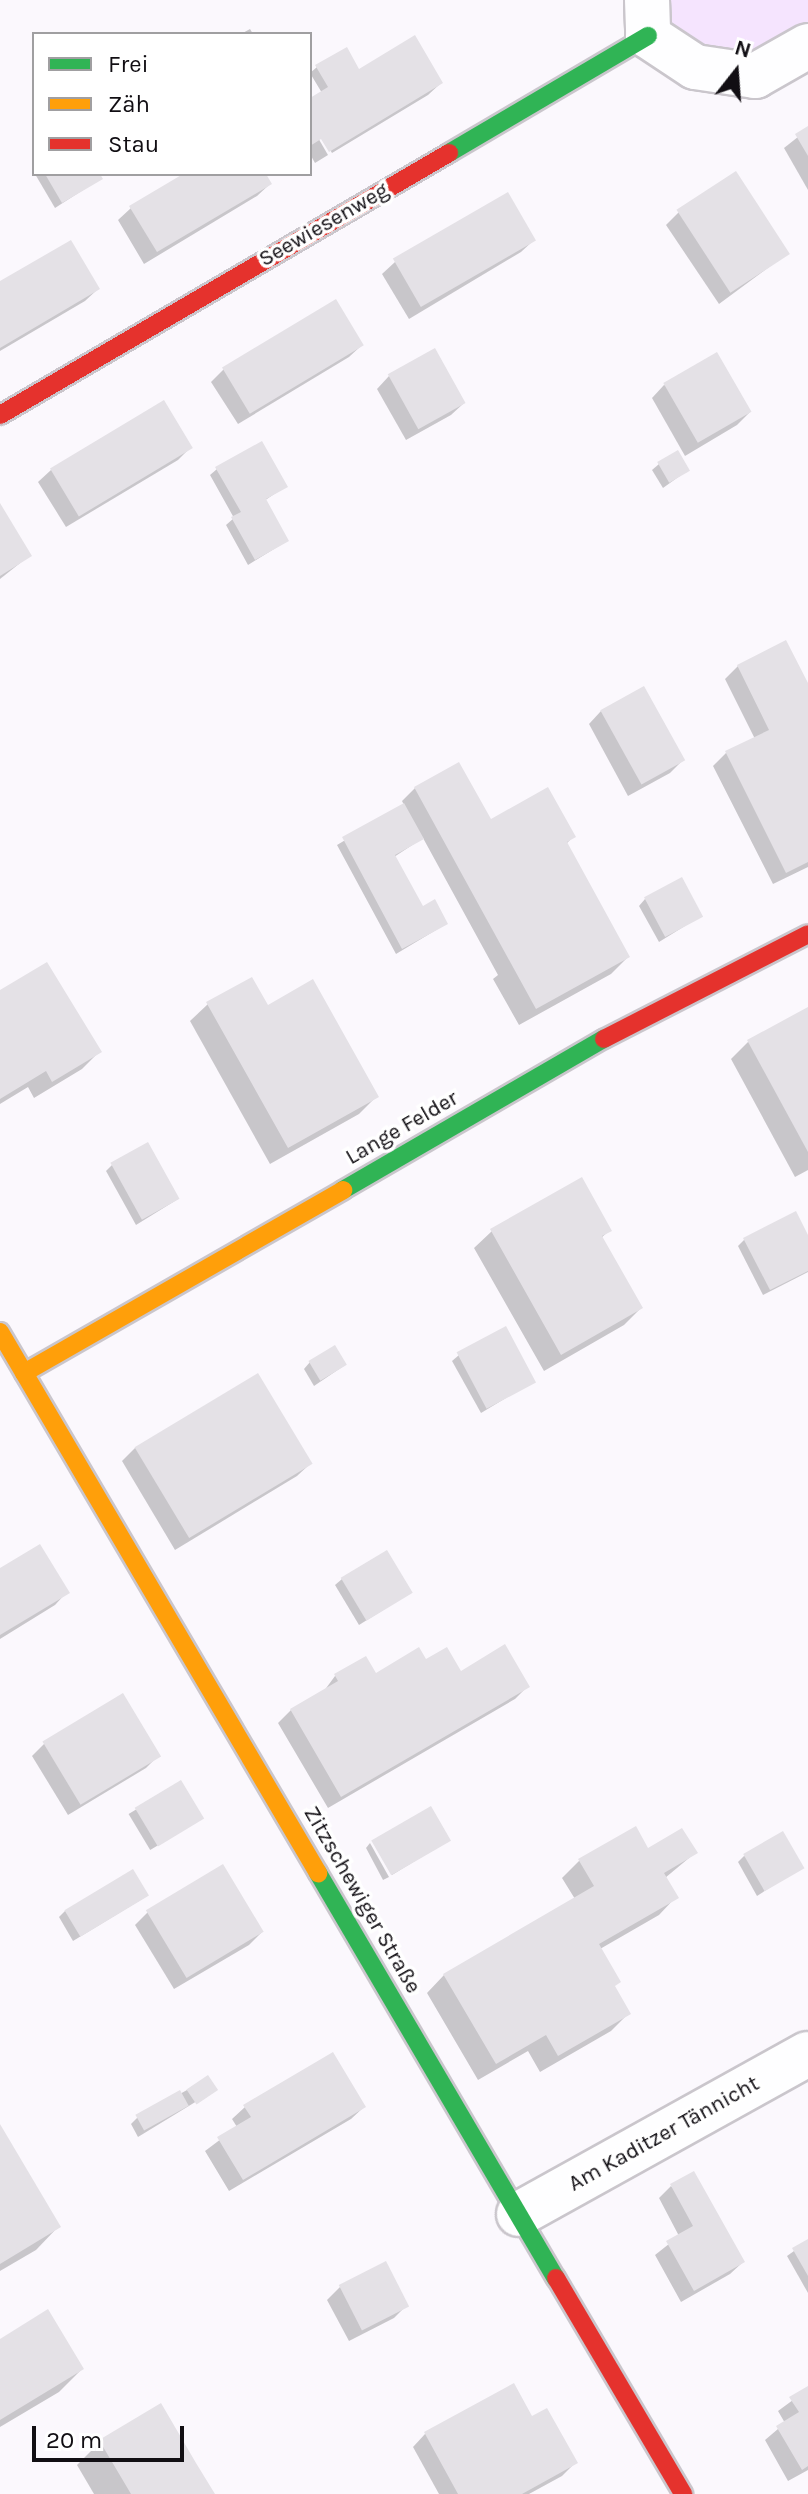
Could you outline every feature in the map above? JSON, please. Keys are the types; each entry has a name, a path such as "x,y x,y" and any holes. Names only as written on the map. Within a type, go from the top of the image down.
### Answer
{"street":[{"name":"Seewiesenweg","path":"0,415 647,18 695,67 755,76 808,46"},
{"name":"Lange Felder","path":"24,1373 614,1034 808,934"},
{"name":"Zitzschewiger Straße","path":"0,1332 683,2494"},
{"name":"Am Kaditzer Tännicht","path":"519,2214 808,2054"}],"shaded area":[{"path":"662,0 808,0 808,28 775,47 751,52 692,46 665,20"}],"building":[{"path":"415,35 443,83 329,152 321,139 312,145 312,97 328,87 315,65 347,47 359,69"},
{"path":"808,126 808,156 795,134"},
{"path":"736,171 790,254 730,293 676,210"},
{"path":"46,176 101,176 103,179 62,203"},
{"path":"180,176 267,176 272,184 157,252 129,206"},
{"path":"508,192 536,240 421,307 393,258"},
{"path":"71,240 100,289 0,348 0,281"},
{"path":"336,299 364,345 250,414 222,368"},
{"path":"435,348 466,403 418,429 388,374"},
{"path":"717,352 752,412 698,443 663,383"},
{"path":"164,400 193,448 79,517 50,469"},
{"path":"262,441 288,487 266,499 289,541 255,560 231,517 241,512 215,467"},
{"path":"678,450 690,471 669,483 657,462"},
{"path":"0,503 32,556 0,576"},
{"path":"786,640 808,683 808,862 786,873 725,751 769,730 737,665"},
{"path":"644,686 685,760 641,785 600,710"},
{"path":"459,762 491,819 548,787 576,837 567,842 630,957 536,1009 414,787"},
{"path":"404,803 424,839 395,855 423,906 435,899 448,924 402,949 342,837"},
{"path":"682,877 703,917 665,937 644,897"},
{"path":"47,962 102,1052 52,1082 46,1071 0,1099 0,990"},
{"path":"252,977 268,1005 313,979 379,1097 288,1148 206,1002"},
{"path":"808,1007 808,1152 747,1040"},
{"path":"148,1142 180,1199 142,1220 110,1163"},
{"path":"582,1177 612,1231 602,1236 643,1308 561,1355 490,1229"},
{"path":"796,1211 808,1235 808,1271 770,1290 743,1238"},
{"path":"506,1326 536,1383 487,1409 457,1352"},
{"path":"335,1345 347,1365 320,1381 308,1361"},
{"path":"258,1373 313,1464 189,1538 135,1447"},
{"path":"40,1544 70,1593 0,1635 0,1568"},
{"path":"387,1550 413,1593 366,1621 341,1578"},
{"path":"505,1644 530,1687 341,1797 290,1709 338,1681 334,1674 366,1656 376,1673 419,1647 426,1659 447,1647 461,1671"},
{"path":"123,1693 161,1756 81,1805 42,1741"},
{"path":"181,1780 204,1819 158,1846 135,1808"},
{"path":"431,1806 451,1841 391,1875 371,1840"},
{"path":"636,1826 648,1848 682,1828 698,1853 664,1873 679,1898 599,1944 621,1982 615,1986 631,2014 558,2056 546,2035 496,2064 443,1974 594,1886 578,1859"},
{"path":"783,1831 804,1868 765,1891 743,1854"},
{"path":"223,1864 264,1932 187,1978 146,1910"},
{"path":"133,1869 149,1896 80,1937 64,1910"},
{"path":"333,2052 366,2107 243,2180 217,2137 251,2117 243,2105"},
{"path":"208,2075 218,2090 197,2104 186,2090"},
{"path":"180,2090 189,2106 144,2130 135,2115"},
{"path":"0,2124 61,2227 0,2264"},
{"path":"694,2171 745,2262 694,2291 666,2241 693,2226 670,2184"},
{"path":"808,2239 808,2276 792,2248"},
{"path":"386,2261 409,2306 362,2331 339,2285"},
{"path":"48,2309 84,2369 0,2420 0,2339"},
{"path":"514,2383 532,2416 547,2408 578,2463 522,2494 458,2494 424,2432"},
{"path":"808,2386 808,2466 802,2470 776,2426 799,2412 789,2397"},
{"path":"161,2403 215,2494 131,2494 99,2440"}],"traffic: fast":[{"path":"449,153 648,36"},
{"path":"343,1190 604,1039"},
{"path":"318,1873 556,2278"}],"traffic: slow":[{"path":"24,1373 343,1190"},
{"path":"0,1332 318,1873"}],"traffic: jam":[{"path":"0,415 449,153"},
{"path":"604,1039 808,934"},
{"path":"556,2278 683,2494"}]}
